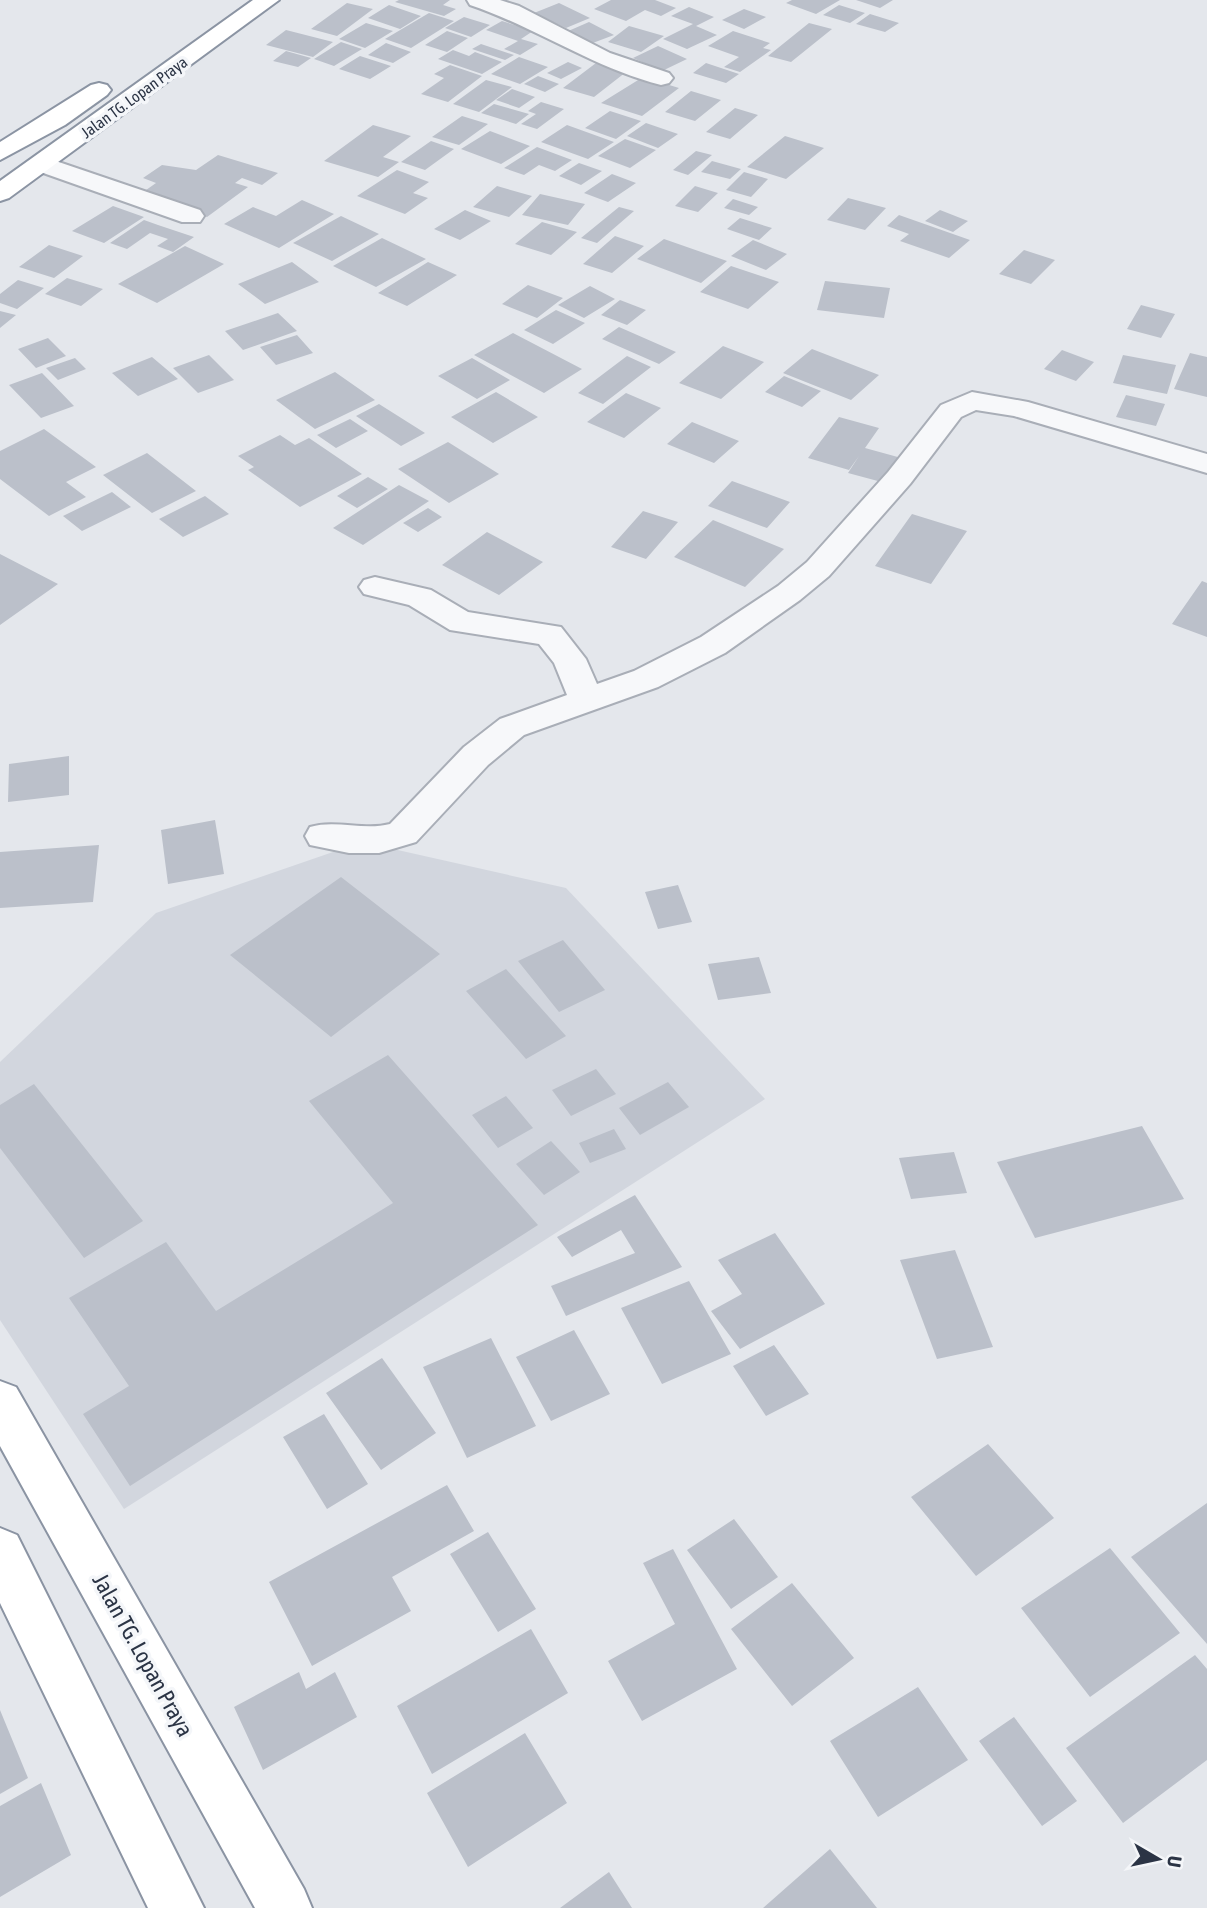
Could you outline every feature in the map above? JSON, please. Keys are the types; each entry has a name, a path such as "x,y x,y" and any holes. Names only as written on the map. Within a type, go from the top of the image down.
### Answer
{"highway":[{"name":"Jalan TG. Lopan Praya","path":"0,193 268,0"},
{"name":"Jalan TG. Lopan Praya","path":"0,152 57,120 121,74"},
{"name":"Jalan TG. Lopan Praya","path":"0,1402 285,1908"},
{"path":"1,1555 177,1908"}],"street":[{"path":"478,0 511,11 602,58 661,78"},
{"path":"41,164 191,216"},
{"path":"323,836 372,840 403,833 490,743 512,727 646,679 713,645 789,593 818,569 899,478 951,411 960,404 972,401 1018,408 1207,464"},
{"path":"375,587 420,597 441,612 463,622 549,635 569,659 587,702"}],"shaded area":[{"path":"362,842 566,888 765,1099 124,1509 0,1320 0,1062 156,913"}],"building":[{"path":"450,0 443,5 456,9 444,16 395,2"},
{"path":"611,0 655,0 676,8 661,16 645,10 626,21 594,9"},
{"path":"792,0 840,0 816,14 786,3"},
{"path":"856,0 893,0 880,8"},
{"path":"347,3 373,9 337,36 311,29"},
{"path":"559,3 590,18 566,28 534,13"},
{"path":"389,5 421,16 400,29 368,18"},
{"path":"839,5 865,13 850,23 823,15"},
{"path":"689,7 714,17 696,26 717,35 687,49 663,39 693,24 671,16"},
{"path":"744,9 766,17 744,29 722,20"},
{"path":"429,13 454,21 411,48 385,39"},
{"path":"870,14 899,23 885,32 856,24"},
{"path":"464,17 490,25 471,37 445,28"},
{"path":"502,21 533,31 521,39 538,44 520,55 504,49 518,41 486,30"},
{"path":"589,22 614,35 590,44 566,32"},
{"path":"366,23 393,31 365,48 339,39"},
{"path":"809,23 832,29 791,62 768,56"},
{"path":"629,26 664,36 641,52 608,42"},
{"path":"286,30 333,42 313,57 266,45"},
{"path":"447,31 468,38 447,52 425,45"},
{"path":"733,31 770,43 763,48 771,50 740,72 724,67 739,57 708,46"},
{"path":"341,42 362,49 334,66 314,59"},
{"path":"386,43 411,52 393,63 368,55"},
{"path":"481,44 514,55 505,60 472,49"},
{"path":"658,46 687,59 662,71 633,58"},
{"path":"453,50 469,56 475,52 502,62 482,74 438,59"},
{"path":"286,51 311,58 298,67 273,61"},
{"path":"360,56 391,66 370,79 339,69"},
{"path":"519,57 548,67 520,84 491,74"},
{"path":"568,62 582,68 561,79 547,73"},
{"path":"596,63 626,72 594,97 563,88"},
{"path":"706,63 739,74 726,83 693,73"},
{"path":"450,65 482,76 448,102 421,94 444,78 434,74"},
{"path":"538,76 559,84 545,92 524,84"},
{"path":"643,77 679,88 642,116 601,103"},
{"path":"486,80 512,87 479,112 453,104"},
{"path":"512,89 535,97 519,108 496,100"},
{"path":"691,91 721,100 695,121 665,112"},
{"path":"541,102 564,109 537,129 521,124 536,114 528,111"},
{"path":"494,104 529,114 516,124 481,113"},
{"path":"735,108 758,115 730,139 706,132"},
{"path":"610,111 641,121 616,139 585,128"},
{"path":"462,116 488,124 459,145 432,137"},
{"path":"646,123 678,134 658,148 627,136"},
{"path":"373,125 411,136 383,157 399,162 378,177 324,161"},
{"path":"567,125 614,142 588,159 541,142"},
{"path":"490,131 530,146 501,164 461,149"},
{"path":"785,136 824,148 786,179 747,167"},
{"path":"625,139 656,150 630,168 598,156"},
{"path":"431,141 454,149 425,170 401,162"},
{"path":"537,147 572,160 555,171 539,165 524,175 504,168"},
{"path":"696,151 712,155 688,175 673,170"},
{"path":"218,155 278,173 262,185 242,178 235,183 248,187 207,217 139,195 156,183 143,178 162,165 196,170"},
{"path":"712,161 741,169 730,179 701,172"},
{"path":"579,163 602,171 581,185 559,176"},
{"path":"397,170 429,182 413,193 428,198 405,214 357,196"},
{"path":"744,172 768,179 751,197 726,190"},
{"path":"612,174 636,183 608,202 584,193"},
{"path":"497,186 532,196 509,217 473,207"},
{"path":"695,186 718,193 698,212 675,206"},
{"path":"540,194 585,204 568,225 522,215"},
{"path":"848,198 886,208 865,230 827,220"},
{"path":"733,199 758,207 749,215 724,208"},
{"path":"302,200 334,214 279,248 224,224 253,207 276,216"},
{"path":"113,206 144,217 104,243 72,231"},
{"path":"619,207 634,211 597,243 581,238"},
{"path":"465,210 491,221 460,240 434,229"},
{"path":"940,210 968,221 953,232 925,221"},
{"path":"899,215 970,240 949,258 900,241 909,234 887,226"},
{"path":"341,216 379,234 332,261 293,243"},
{"path":"740,218 772,228 759,240 727,229"},
{"path":"144,220 194,237 173,252 157,246 168,239 150,233 127,249 110,243"},
{"path":"542,222 577,232 551,255 515,244"},
{"path":"615,236 644,246 612,273 583,264"},
{"path":"382,238 426,259 376,287 333,266"},
{"path":"664,239 727,261 701,283 637,259"},
{"path":"753,240 787,254 766,270 731,256"},
{"path":"49,245 83,256 54,278 19,267"},
{"path":"185,246 224,264 157,303 118,284"},
{"path":"1024,250 1055,260 1031,284 999,274"},
{"path":"292,262 319,282 265,304 238,284"},
{"path":"428,262 457,275 407,306 378,293"},
{"path":"731,266 779,282 748,309 700,292"},
{"path":"67,278 103,289 81,306 45,294"},
{"path":"18,280 44,288 17,309 0,303 0,294"},
{"path":"825,281 890,288 884,318 817,310"},
{"path":"528,285 563,298 537,318 502,304"},
{"path":"590,286 615,299 584,318 558,305"},
{"path":"620,300 646,310 627,325 601,315"},
{"path":"1141,305 1175,314 1161,338 1127,329"},
{"path":"556,310 585,323 553,344 524,330"},
{"path":"0,311 16,315 0,328"},
{"path":"278,313 297,331 243,350 225,331"},
{"path":"619,327 676,352 659,364 602,339"},
{"path":"513,333 582,369 544,393 474,355"},
{"path":"297,335 313,353 276,365 260,347"},
{"path":"48,338 66,356 36,368 18,349"},
{"path":"723,346 764,362 721,399 679,383"},
{"path":"812,349 879,375 851,400 783,373"},
{"path":"1062,350 1094,362 1076,381 1044,369"},
{"path":"1190,353 1207,357 1207,397 1174,389"},
{"path":"209,355 234,380 198,393 173,368"},
{"path":"1123,355 1176,365 1167,394 1113,383"},
{"path":"627,356 651,367 603,404 578,393"},
{"path":"152,357 178,379 138,396 112,373"},
{"path":"75,358 86,369 58,380 46,368"},
{"path":"472,358 510,380 477,399 438,376"},
{"path":"335,372 375,400 315,429 276,400"},
{"path":"42,373 74,406 41,418 9,385"},
{"path":"784,376 821,391 802,407 765,392"},
{"path":"496,392 538,417 493,443 451,417"},
{"path":"626,393 661,408 624,438 587,422"},
{"path":"1126,395 1165,404 1156,426 1116,417"},
{"path":"379,404 425,433 401,446 356,416"},
{"path":"839,417 879,428 865,448 905,459 889,484 848,473 859,456 849,470 808,458"},
{"path":"350,419 368,431 336,448 317,435"},
{"path":"692,422 739,441 714,463 667,444"},
{"path":"44,429 96,467 66,482 86,497 49,516 0,479 0,451"},
{"path":"280,435 295,445 309,438 362,474 300,507 248,470 254,467 238,456"},
{"path":"448,442 499,474 449,503 398,469"},
{"path":"147,453 196,491 152,513 103,475"},
{"path":"368,477 388,489 357,508 337,496"},
{"path":"732,481 790,502 767,528 708,506"},
{"path":"399,485 429,501 363,545 333,528"},
{"path":"112,492 131,507 82,531 63,516"},
{"path":"205,496 229,514 183,537 159,519"},
{"path":"428,508 442,517 418,532 403,523"},
{"path":"643,511 678,522 646,559 611,547"},
{"path":"912,514 967,531 931,584 875,566"},
{"path":"713,520 784,549 745,587 674,557"},
{"path":"487,532 543,562 499,595 442,565"},
{"path":"0,554 58,584 0,625"},
{"path":"1202,581 1207,583 1207,637 1172,624"},
{"path":"69,756 69,795 8,802 9,764"},
{"path":"215,820 224,874 168,884 161,830"},
{"path":"99,845 93,902 0,908 0,852"},
{"path":"341,877 440,954 331,1037 230,955"},
{"path":"678,885 692,922 658,929 645,892"},
{"path":"563,940 605,990 559,1012 518,961"},
{"path":"759,957 771,993 718,1000 708,964"},
{"path":"506,969 566,1036 526,1059 466,991"},
{"path":"388,1055 538,1225 130,1486 83,1414 129,1386 69,1298 166,1242 216,1311 393,1203 309,1101"},
{"path":"596,1069 616,1094 571,1116 552,1090"},
{"path":"668,1082 689,1107 640,1135 619,1108"},
{"path":"34,1084 143,1221 84,1258 0,1148 0,1105"},
{"path":"506,1096 533,1128 498,1148 472,1115"},
{"path":"1142,1126 1184,1199 1035,1238 997,1162"},
{"path":"614,1129 626,1149 590,1163 579,1143"},
{"path":"551,1141 580,1172 544,1195 516,1164"},
{"path":"954,1152 967,1193 911,1199 899,1158"},
{"path":"635,1195 682,1267 566,1316 551,1286 635,1253 621,1230 572,1257 557,1237"},
{"path":"775,1233 825,1304 740,1349 711,1311 742,1294 718,1260"},
{"path":"955,1250 993,1347 937,1359 900,1260"},
{"path":"689,1281 731,1354 662,1384 621,1308"},
{"path":"574,1330 610,1394 551,1421 516,1357"},
{"path":"491,1338 536,1426 467,1458 423,1367"},
{"path":"774,1345 809,1394 766,1416 733,1366"},
{"path":"382,1358 436,1433 381,1470 326,1393"},
{"path":"324,1414 368,1484 327,1509 283,1437"},
{"path":"988,1444 1054,1518 976,1576 911,1497"},
{"path":"447,1485 474,1531 392,1577 411,1611 312,1666 269,1582"},
{"path":"1207,1503 1207,1644 1131,1557"},
{"path":"734,1519 778,1577 731,1609 687,1550"},
{"path":"488,1532 536,1609 498,1632 450,1554"},
{"path":"1110,1548 1180,1633 1090,1697 1021,1608"},
{"path":"673,1549 737,1669 642,1721 608,1661 675,1624 643,1563"},
{"path":"792,1583 854,1658 792,1706 731,1629"},
{"path":"531,1629 568,1693 432,1774 397,1706"},
{"path":"1195,1655 1207,1669 1207,1760 1123,1823 1066,1748"},
{"path":"299,1672 306,1689 335,1672 357,1717 263,1770 234,1707"},
{"path":"918,1687 968,1760 878,1817 830,1741"},
{"path":"0,1710 28,1778 0,1794"},
{"path":"1014,1717 1077,1801 1042,1826 979,1741"},
{"path":"525,1733 567,1803 468,1867 427,1793"},
{"path":"41,1783 71,1855 0,1897 0,1806"},
{"path":"830,1849 877,1908 763,1908"},
{"path":"609,1872 632,1908 560,1908"}]}
